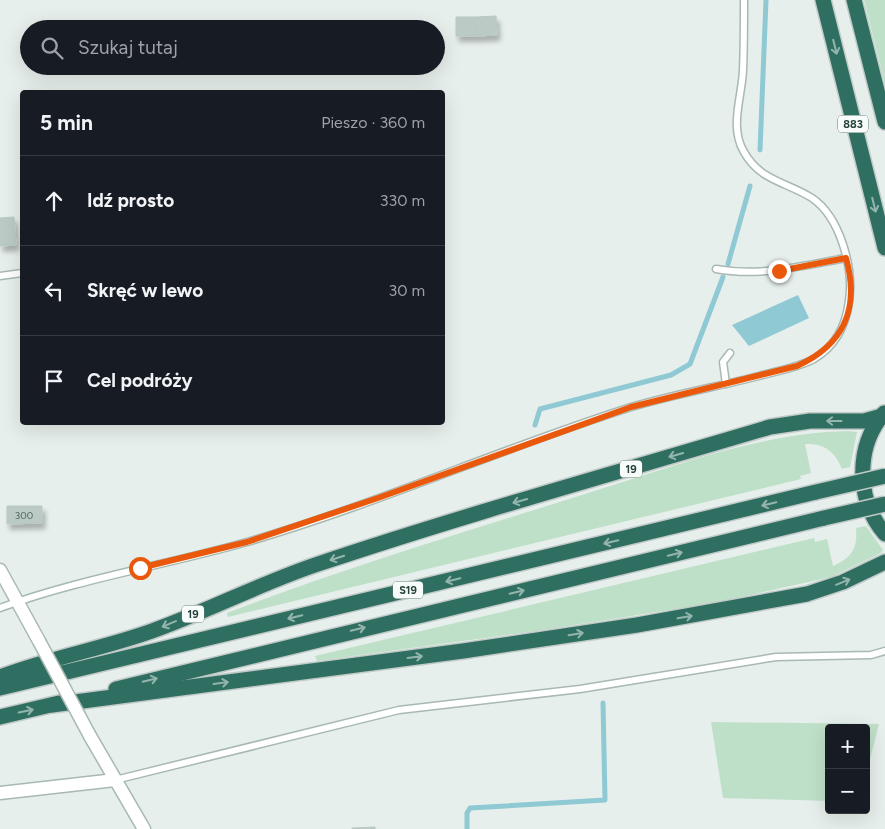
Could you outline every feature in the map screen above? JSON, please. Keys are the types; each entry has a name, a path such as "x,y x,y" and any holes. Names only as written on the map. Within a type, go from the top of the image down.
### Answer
{"highway":[{"name":"883","path":"823,0 885,248"},
{"name":"883","path":"854,0 885,122"},
{"path":"883,414 867,445 863,478 870,511 885,534"},
{"name":"19","path":"0,677 24,668 106,647 154,630 316,565 510,504 770,428 810,421 864,420 883,414"},
{"name":"S19","path":"0,688 885,476"},
{"name":"S19","path":"0,716 885,504"},
{"path":"52,705 463,651 637,625 807,594 844,582 885,562"}],"street":[{"path":"0,570 90,736 144,829"},
{"path":"0,794 115,780"}],"lane":[{"path":"0,608 247,542 378,498 631,407 797,366 826,351 841,332 846,320 850,296 846,258 840,234 828,212 811,197 766,177 744,152 736,126 743,74 744,0"},
{"path":"716,269 736,273 759,273 846,258"},
{"path":"0,276 20,273"},
{"path":"726,384 723,362 730,353"},
{"path":"115,780 398,710 580,689 776,656 871,655 885,651"}],"green space":[{"path":"864,0 885,0 885,84"},
{"path":"857,432 850,467 842,469 832,453 824,447 805,444 811,473 800,476 801,479 228,617 227,613 360,566 715,453 781,438 814,433"},
{"path":"866,526 883,550 881,553 831,577 714,603 536,631 317,661 315,656 814,538 815,542 827,539 833,566 844,560 852,552 856,542 856,528"},
{"path":"711,722 879,724 870,759 870,724 825,724 825,801 723,798"}],"water":[{"path":"798,295 809,318 749,346 732,325"}],"building":[{"path":"496,16 497,35 477,36 476,17"},
{"path":"456,17 476,17 477,36 456,36"},
{"path":"14,217 16,245 0,246 0,218"},
{"path":"7,506 42,506 42,523 7,524"},
{"path":"375,827 375,829 352,829 352,828"}],"waterway":[{"path":"760,150 766,0"},
{"path":"728,264 750,186"},
{"path":"535,425 540,409 671,375 690,364 723,277"},
{"path":"467,829 467,813 470,808 605,800 603,703"}],"route":[{"path":"140,568 247,542 378,498 631,407 797,366 813,359 826,351 841,332 846,320 850,296 846,258 779,271"}]}
